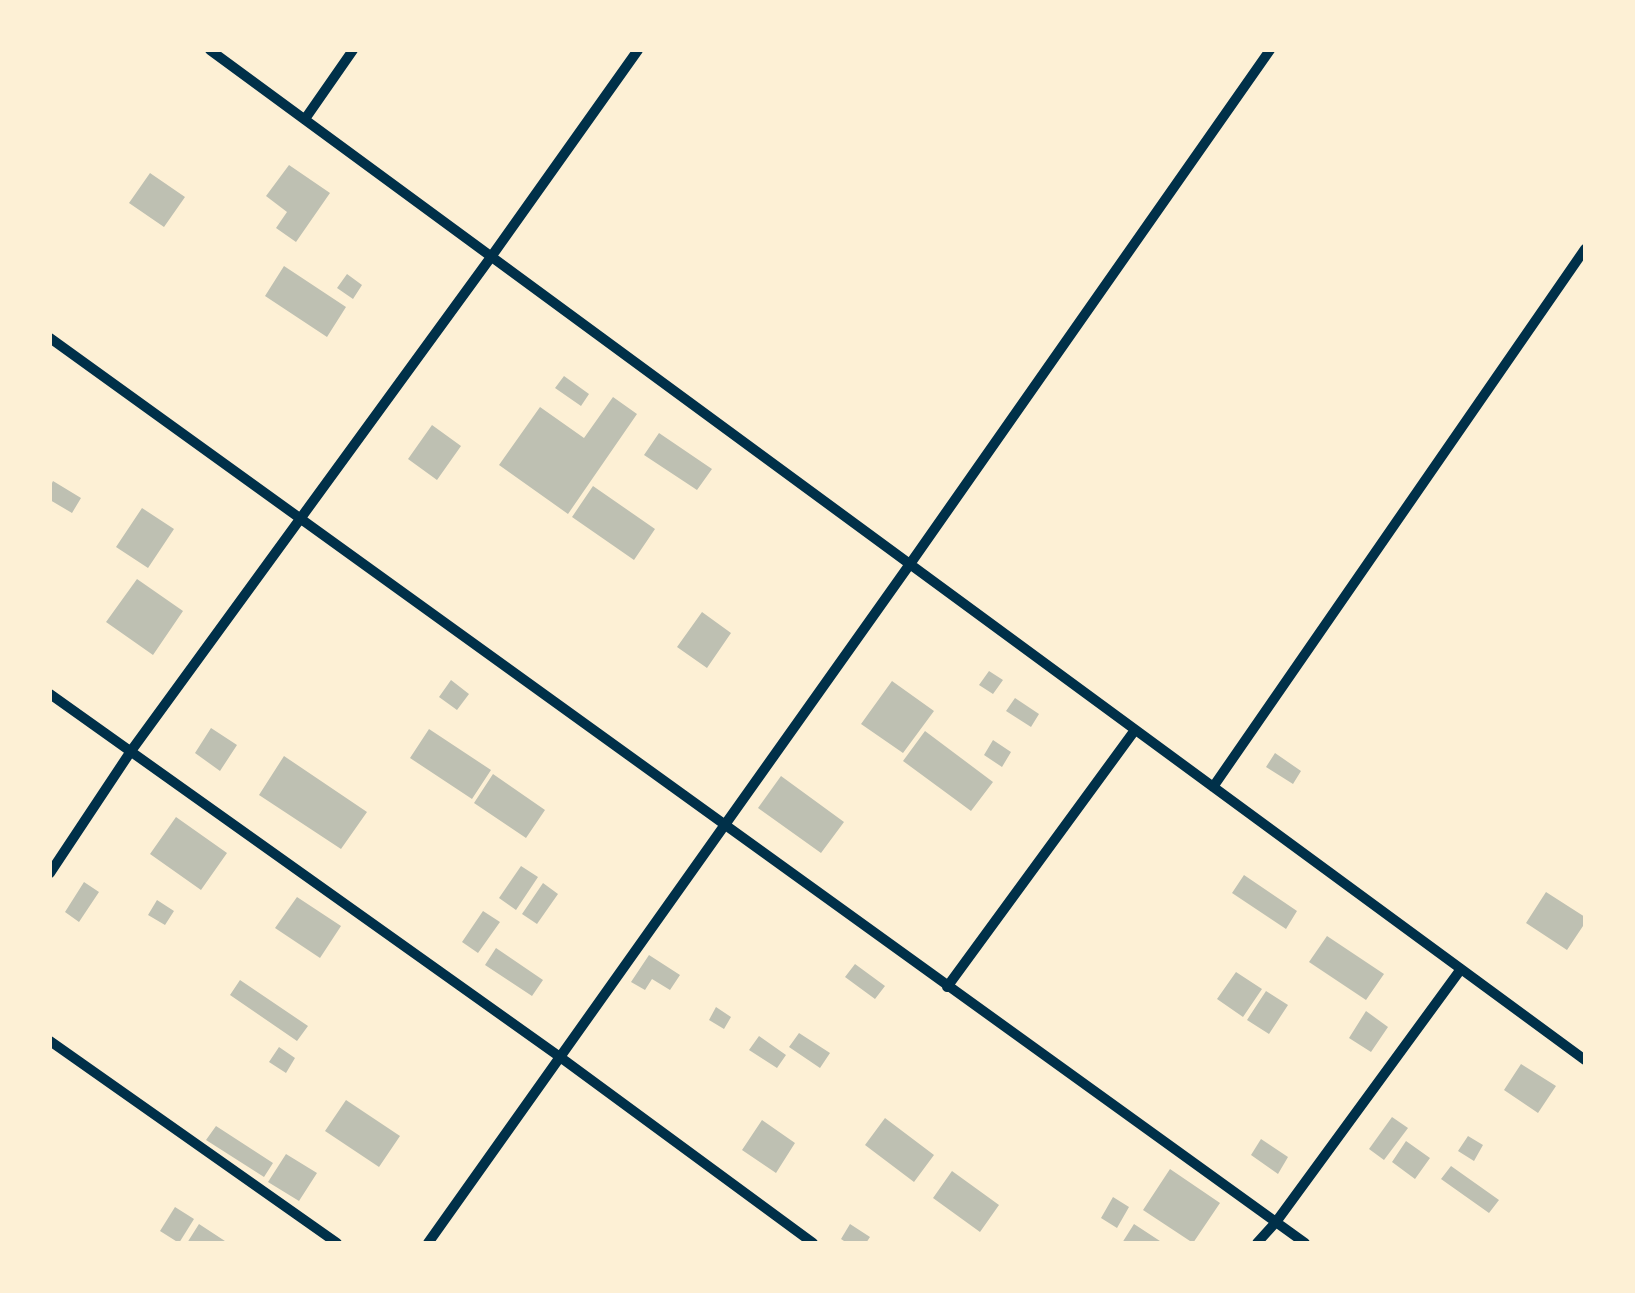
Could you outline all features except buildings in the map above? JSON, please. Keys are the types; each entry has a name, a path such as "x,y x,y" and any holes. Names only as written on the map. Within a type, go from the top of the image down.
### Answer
{"street":[{"path":"210,50 1585,1060"},
{"path":"305,119 352,50"},
{"path":"50,874 130,751 638,50"},
{"path":"428,1243 1270,50"},
{"path":"1213,787 1585,249"},
{"path":"50,338 1305,1243"},
{"path":"50,694 814,1243"},
{"path":"947,987 1135,730"},
{"path":"1257,1243 1461,968"},
{"path":"50,1041 337,1243"}]}
